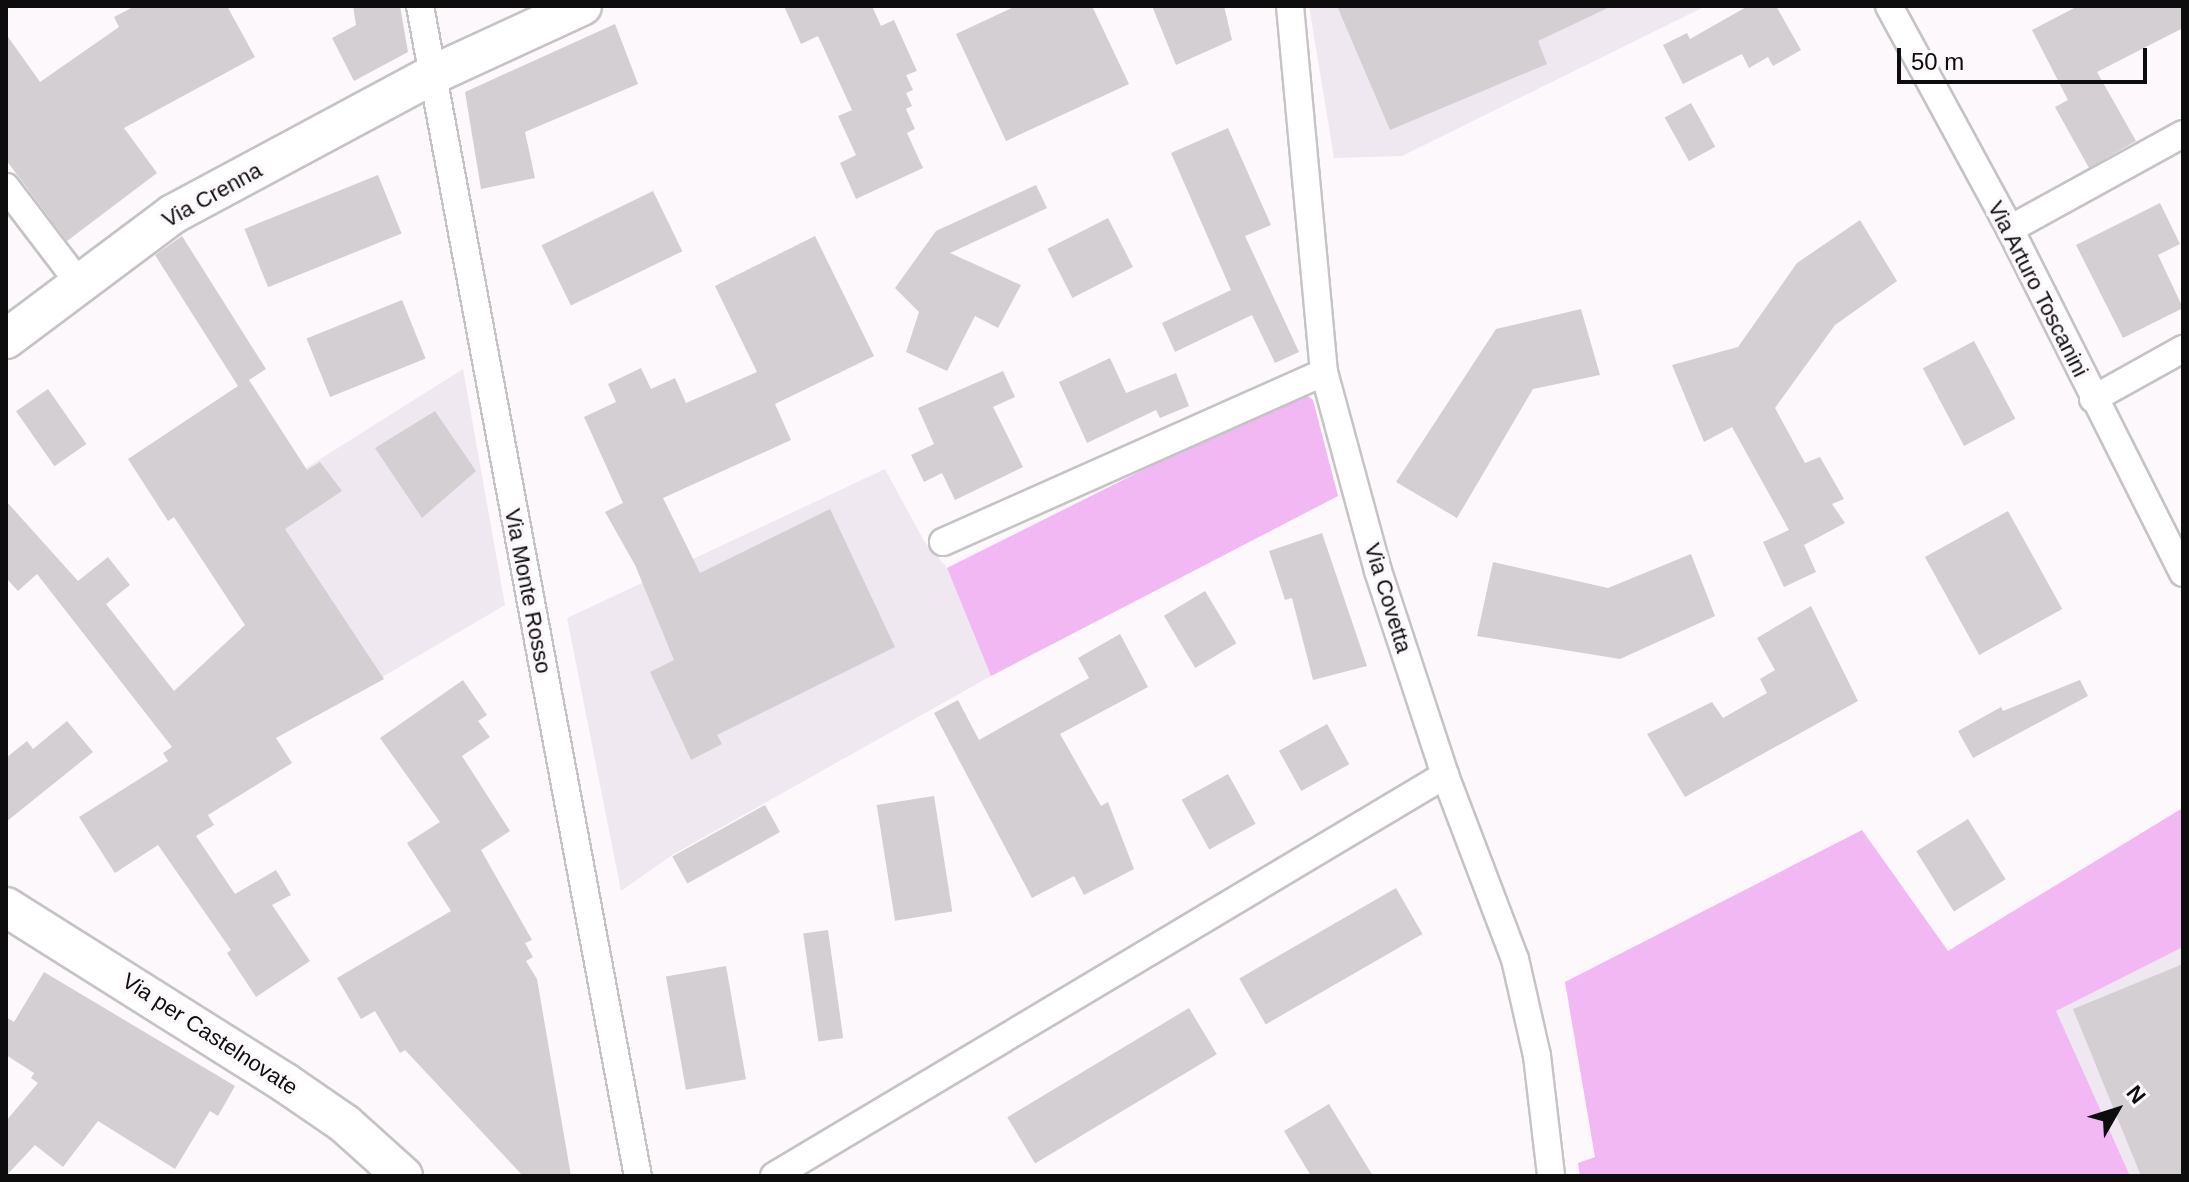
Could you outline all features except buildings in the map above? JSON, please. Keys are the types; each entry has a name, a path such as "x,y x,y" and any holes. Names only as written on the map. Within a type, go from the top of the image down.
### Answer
{"street":[{"name":"Via Monte Rosso","path":"420,6 638,1176"},
{"name":"Via Crenna","path":"6,339 173,214 432,75 582,6"},
{"name":"Via Covetta","path":"1290,6 1324,372 1378,571 1445,775 1515,959 1537,1056 1551,1176"},
{"name":"Via Arturo Toscanini","path":"1889,6 2010,229 2183,573"},
{"path":"2010,229 2183,134"},
{"path":"6,187 80,284"},
{"path":"2093,399 2183,349"},
{"path":"943,542 1324,372"},
{"path":"774,1176 1445,775"},
{"name":"Via per Castelnovate","path":"6,907 284,1082 345,1124 403,1176"}],"shaded area":[{"path":"1309,6 1706,6 1402,156 1334,158"},
{"path":"463,369 505,605 314,717 190,541"},
{"path":"1301,391 1313,400 1338,496 991,676 947,568"},
{"path":"885,469 924,541 947,568 991,676 672,855 621,891 567,618"},
{"path":"2181,809 2183,947 2056,1011 2130,1176 1580,1176 1578,1163 1595,1157 1565,982 1862,830 1948,951"},
{"path":"2183,947 2183,1176 2130,1176 2055,1011"}]}
